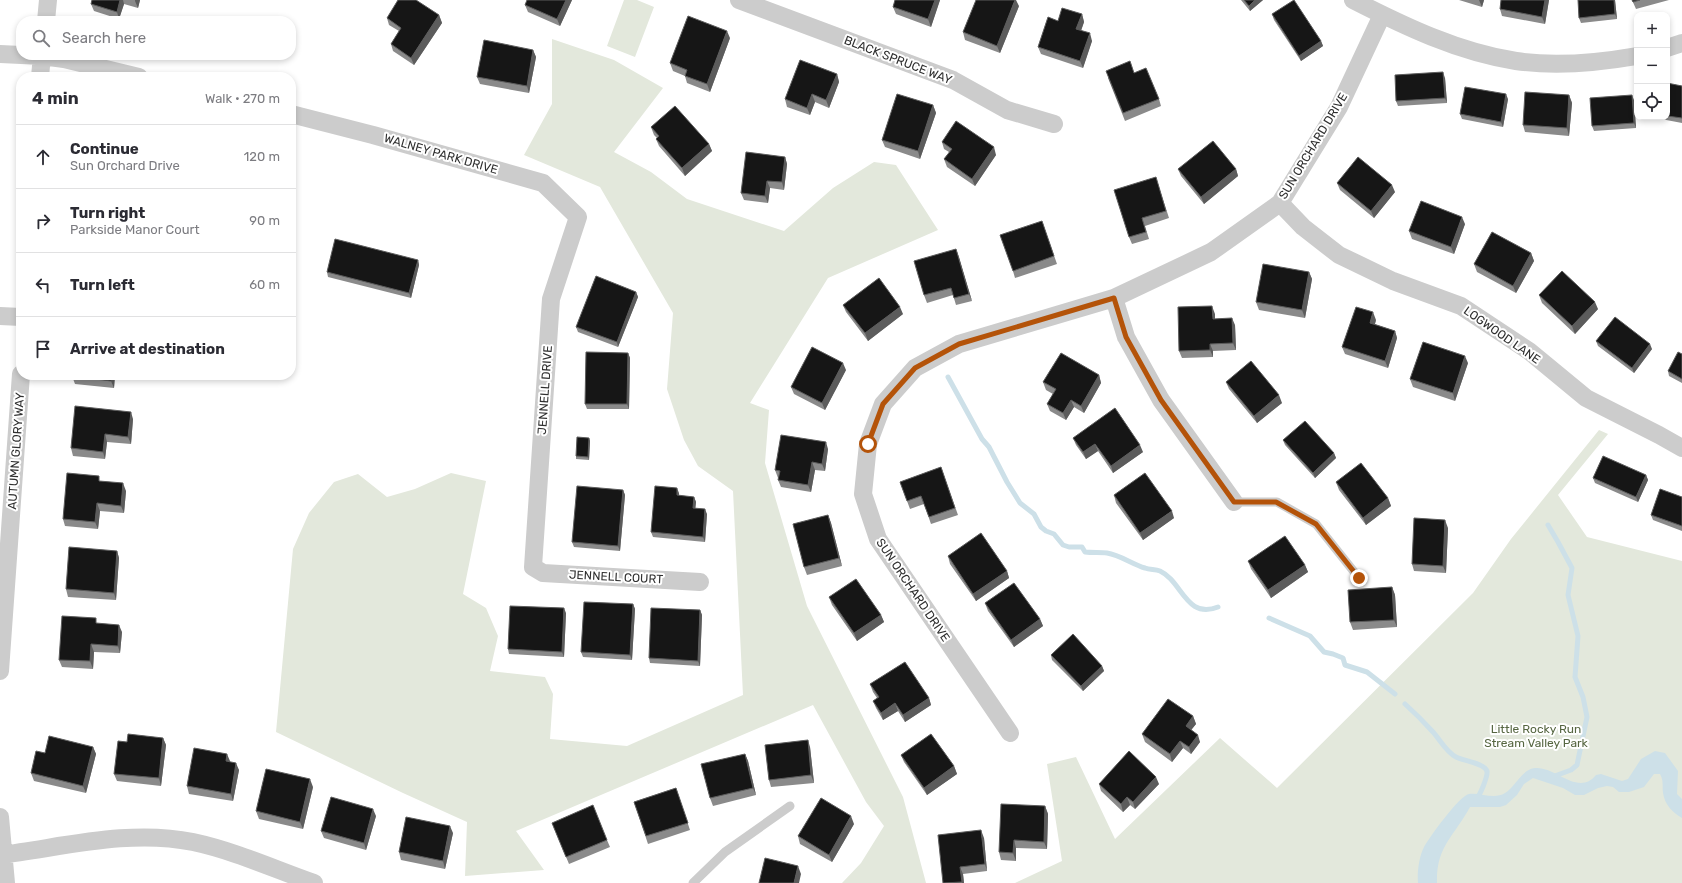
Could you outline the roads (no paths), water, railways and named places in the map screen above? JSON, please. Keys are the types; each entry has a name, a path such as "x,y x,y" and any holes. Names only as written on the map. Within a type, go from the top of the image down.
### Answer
{"street":[{"path":"46,16 48,0"},
{"name":"BLACK SPRUCE WAY","path":"739,0 953,80 1007,110 1054,124"},
{"path":"1353,0 1382,15 1446,42 1480,53 1516,61 1553,64 1592,62 1634,56"},
{"name":"SUN ORCHARD DRIVE","path":"1010,733 878,539 863,494 868,444 883,404 915,368 959,344 1114,298 1211,252 1280,203 1339,107 1382,15"},
{"path":"1670,47 1682,43"},
{"path":"0,54 16,55"},
{"path":"40,72 42,60"},
{"path":"68,60 118,72"},
{"name":"WALNEY PARK DRIVE","path":"296,115 373,135 543,183 578,217"},
{"name":"LOGWOOD LANE","path":"1280,203 1304,227 1339,255 1393,282 1461,306 1529,352 1586,398 1682,448"},
{"name":"JENNELL DRIVE","path":"533,567 550,299 578,217"},
{"path":"1114,298 1126,337 1161,400 1234,502"},
{"path":"0,316 16,317"},
{"name":"AUTUMN GLORY WAY","path":"0,671 21,380"},
{"name":"JENNELL COURT","path":"533,567 543,573 700,582"},
{"path":"0,817 1,854 6,883"},
{"path":"1,854 123,838 162,839 192,842 231,852 314,883"}],"lane":[{"path":"1234,502 1276,502 1316,524 1359,578"},
{"path":"692,883 725,852 790,806"}],"waterway":[{"path":"948,377 982,439 989,447 1007,482 1020,503 1034,514 1041,527 1054,534 1063,545 1069,547 1082,547 1085,552 1112,554 1145,568 1160,571 1174,583 1191,604 1207,610 1218,607"},
{"path":"1548,525 1572,568 1568,595 1578,636 1575,677 1583,697 1587,717 1577,765 1571,770 1552,777"},
{"path":"1269,618 1310,636 1324,652 1343,658 1345,665 1367,672 1395,694"},
{"path":"1405,704 1430,728 1452,755 1485,768 1487,771 1486,777 1482,790 1476,799"}],"park label":[{"name":"Little Rocky Run Stream Valley Park","path":"1536,736"}]}
